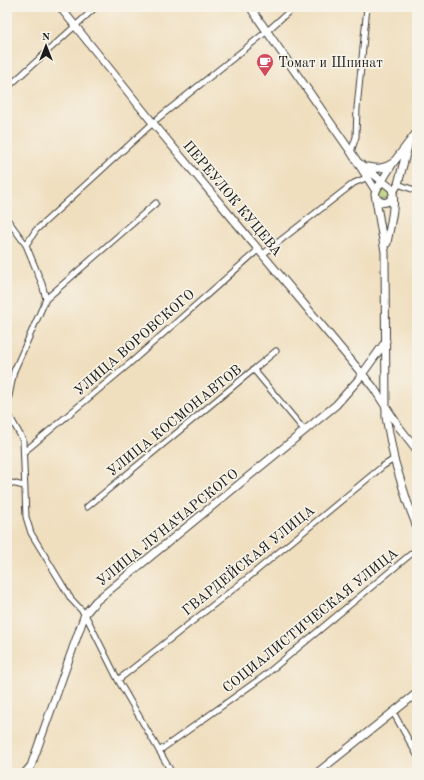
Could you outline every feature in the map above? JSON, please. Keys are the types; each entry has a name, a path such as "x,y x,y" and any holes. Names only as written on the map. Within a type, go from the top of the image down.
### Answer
{"street":[{"name":"ПЕРЕУЛОК КУЦЕВА","path":"60,7 376,390 398,427 417,450"},
{"path":"7,88 96,7"},
{"path":"250,7 358,162 366,178 378,189 392,191"},
{"path":"26,245 36,230 155,121 266,32 294,7"},
{"path":"351,152 356,137 357,108 367,7"},
{"path":"386,252 378,189 393,163 417,132"},
{"path":"366,167 378,189 380,202 385,203 391,200 392,191 398,184 409,142"},
{"path":"358,162 366,167 381,169 393,163"},
{"name":"УЛИЦА ВОРОВСКОГО","path":"24,452 261,251 354,183 366,178"},
{"path":"398,184 417,191"},
{"path":"386,405 386,252 392,191"},
{"path":"156,203 46,299 14,372 7,406 10,417 24,440 26,517 31,533 71,598 84,614 118,680 172,773"},
{"path":"7,219 26,245 42,284 46,299"},
{"name":"УЛИЦА ЛУНАЧАРСКОГО","path":"26,773 30,766 84,614 96,601 305,432 336,405 362,374 386,341"},
{"name":"УЛИЦА КОСМОНАВТОВ","path":"87,507 276,351"},
{"path":"254,370 305,432"},
{"name":"ПЕРЕУЛОК КУЦЕВА","path":"386,405 386,416 394,459 407,502 417,527"},
{"name":"ГВАРДЕЙСКАЯ УЛИЦА","path":"118,680 250,576 383,466 394,459"},
{"path":"7,482 24,486"},
{"name":"СОЦИАЛИСТИЧЕСКАЯ УЛИЦА","path":"159,751 264,676 417,549"},
{"path":"317,773 417,693"},
{"path":"393,712 417,755"}],"green space":[{"path":"384,188 388,190 390,194 388,198 384,200 380,198 378,194 380,190"},
{"path":"7,306 9,308 11,329 7,334"}],"place":[{"name":"Томат и Шпинат","path":"265,77"}]}
